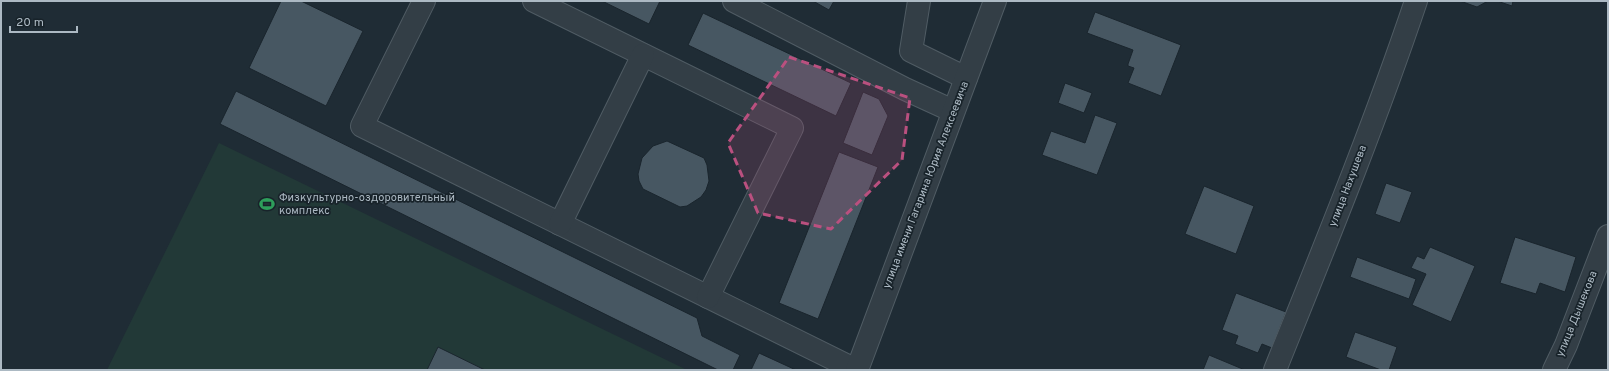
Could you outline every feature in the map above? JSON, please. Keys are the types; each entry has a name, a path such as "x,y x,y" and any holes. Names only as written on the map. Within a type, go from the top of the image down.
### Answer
{"street":[{"path":"424,1 362,126 856,370"},
{"path":"534,1 792,128 708,297"},
{"path":"734,1 905,89 953,111"},
{"path":"919,1 911,51 966,78"},
{"name":"улица имени Гагарина Юрия Алексеевича","path":"856,370 995,1"},
{"name":"улица Нахушева","path":"1275,370 1320,259 1398,53 1416,1"},
{"path":"560,224 643,55"},
{"name":"улица Дышекова","path":"1554,370 1566,345 1608,236"}],"highlighted area":[{"path":"789,57 910,98 902,160 831,229 758,213 728,143"}],"green space":[{"name":"Физкультурно-оздоровительный комплекс","path":"219,143 687,370 107,370"}],"building":[{"path":"281,1 301,1 363,31 326,106 249,68"},
{"path":"602,1 660,1 649,24"},
{"path":"813,1 834,1 829,10"},
{"path":"1460,1 1488,1 1477,7"},
{"path":"1497,1 1513,1 1512,6"},
{"path":"1095,12 1181,45 1161,96 1128,83 1134,68 1128,66 1133,50 1087,33"},
{"path":"703,13 851,83 836,116 688,45"},
{"path":"1065,83 1092,93 1084,113 1058,103"},
{"path":"236,91 697,318 702,336 740,355 733,370 718,370 220,124"},
{"path":"863,92 879,99 888,116 872,155 843,143"},
{"path":"1095,115 1117,123 1097,175 1042,155 1051,131 1085,143"},
{"path":"667,141 704,158 707,165 709,181 706,190 701,197 687,206 680,207 643,189 639,181 638,174 642,158 653,146"},
{"path":"839,152 878,167 818,319 779,303"},
{"path":"1386,183 1412,192 1400,223 1375,214"},
{"path":"1204,186 1254,206 1236,254 1185,234"},
{"path":"1515,237 1576,257 1565,292 1540,283 1536,294 1500,283"},
{"path":"1430,247 1475,266 1451,322 1412,305 1426,274 1411,268 1417,256 1424,259"},
{"path":"1357,257 1416,279 1409,299 1350,277"},
{"path":"1236,293 1286,312 1272,348 1262,344 1258,353 1235,344 1238,336 1222,330"},
{"path":"1355,332 1397,347 1389,370 1381,370 1346,357"},
{"path":"438,347 485,370 427,370"},
{"path":"759,353 796,370 751,370"},
{"path":"1209,355 1245,370 1203,370"}],"place":[{"name":"Физкультурно-оздоровительный комплекс","path":"267,204"}]}
